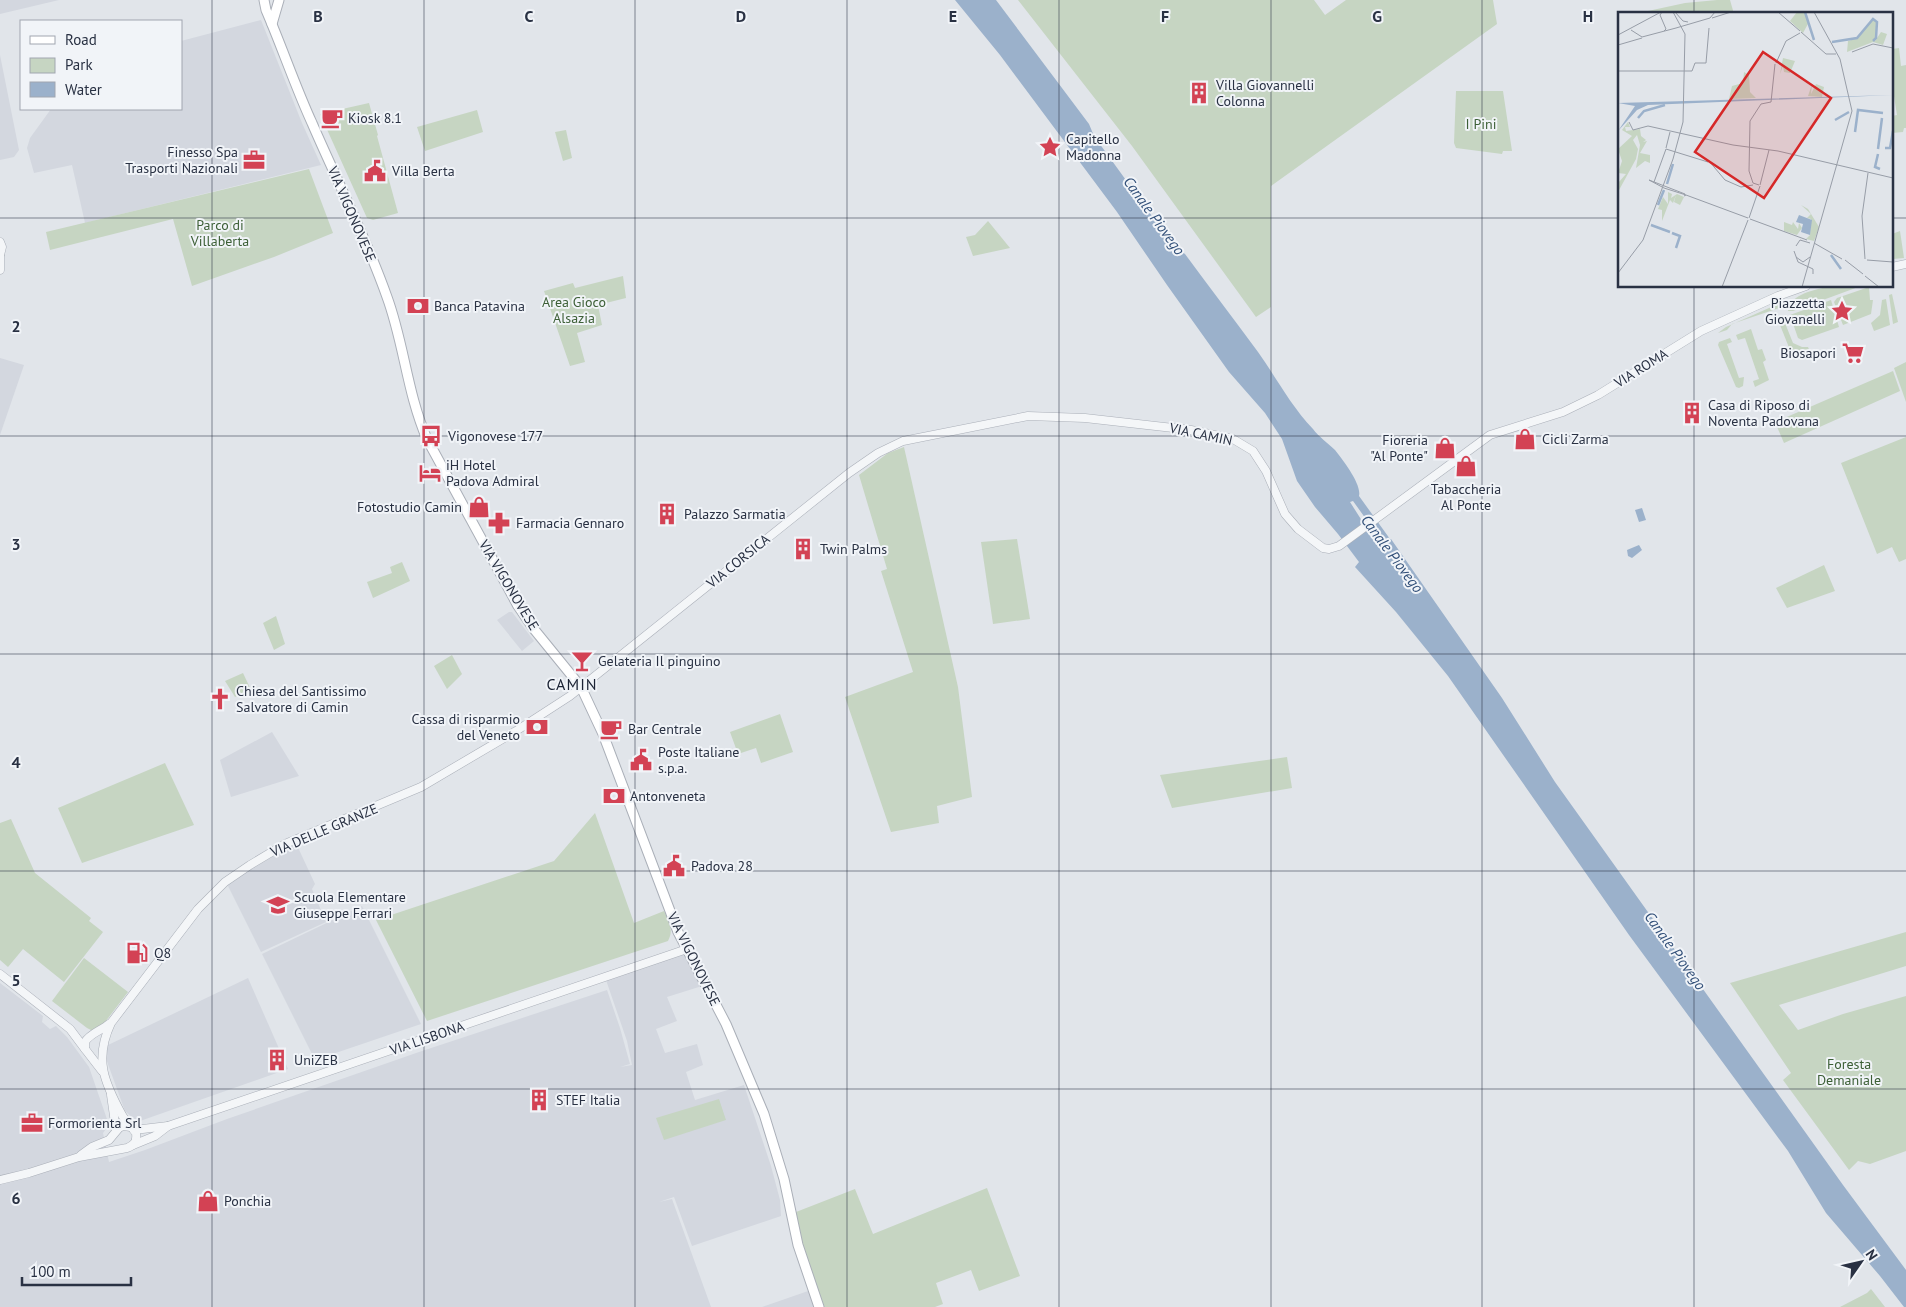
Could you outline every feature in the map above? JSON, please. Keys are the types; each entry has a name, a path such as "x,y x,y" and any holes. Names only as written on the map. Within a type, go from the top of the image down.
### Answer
{"main road":[{"name":"VIA VIGONOVESE","path":"265,1 270,6 278,2"},
{"name":"VIA VIGONOVESE","path":"265,1 266,10 311,122 356,219 385,292 396,325 416,410 431,447 518,606 581,687 603,734 675,924 726,1024 764,1114 784,1179 798,1246 819,1307"},
{"name":"VIA VIGONOVESE","path":"272,24 278,2"}],"street":[{"path":"0,242 2,247 0,270"},
{"name":"VIA ROMA","path":"1475,444 1490,435 1563,412 1598,395 1701,331 1778,296 1800,288"},
{"name":"VIA CAMIN","path":"959,429 1028,416 1062,417 1171,427 1210,432 1227,437 1240,442 1258,457 1285,514 1298,530 1317,546 1329,549 1339,546 1475,444"},
{"name":"VIA CORSICA","path":"581,687 870,458 890,446 903,441 959,429"},
{"name":"VIA DELLE GRANZE","path":"132,1128 121,1114 111,1094 104,1073 102,1047 111,1023 211,895 242,870 284,844 421,787 516,732 581,687"},
{"name":"VIA LISBONA","path":"79,1156 92,1147 108,1140 123,1126 132,1128 168,1126 687,949"},
{"path":"0,974 70,1029 91,1036 98,1036 102,1047 95,1054 86,1051 84,1042 91,1036"},
{"name":"VIA DELLE GRANZE","path":"91,1036 111,1023"},
{"name":"VIA DELLE GRANZE","path":"70,1029 104,1073"},
{"name":"VIA DELLE GRANZE","path":"111,1094 116,1132"},
{"name":"VIA LISBONA","path":"0,1180 16,1177 79,1156 124,1148 155,1136 168,1126"},
{"path":"132,1128 137,1138 133,1145"},
{"path":"116,1132 116,1143 124,1148"},
{"name":"VIA LISBONA","path":"0,1185 16,1177"}],"shaded area":[{"path":"0,0 59,0 0,14"},
{"path":"261,20 321,165 85,223 72,165 34,173 27,148 30,138 50,110 182,110 182,41"},
{"path":"0,55 19,150 14,157 0,160"},
{"path":"0,358 24,365 0,435"},
{"path":"512,612 534,641 522,651 497,620"},
{"path":"272,732 299,776 231,797 220,760"},
{"name":"Scuola Elementare Giuseppe Ferrari","path":"295,841 315,884 312,889 326,922 261,952 226,882"},
{"path":"362,906 421,1024 315,1060 262,954"},
{"path":"684,953 702,986 667,997 677,1021 656,1029 665,1053 697,1044 703,1065 686,1072 695,1100 744,1085 771,1166 780,1200 781,1216 692,1246 674,1197 659,1202 672,1199 711,1307 0,1307 0,983 43,1016 42,1022 50,1029 56,1026 67,1037 89,1067 109,1125 103,1133 109,1162 419,1052 607,990 630,1064 620,1067 632,1065 627,1041 606,980"},
{"path":"248,978 288,1069 140,1121 135,1120 125,1111 105,1056 106,1046"},
{"path":"811,1290 818,1307 762,1307"}],"green space":[{"path":"1018,0 1314,0 1325,15 1346,0 1493,0 1497,24 1271,186 1271,307 1256,317 1132,146"},
{"path":"1730,0 1733,12 1643,12 1685,3"},
{"path":"1899,48 1901,66 1906,65 1906,128 1904,128 1903,132 1894,133 1894,116 1897,115 1894,96 1894,49"},
{"name":"I Pini","path":"1456,91 1503,91 1512,151 1503,151 1502,154 1456,148 1454,143"},
{"path":"369,103 398,213 373,220 367,218 320,114"},
{"path":"477,110 483,132 425,151 417,127"},
{"path":"566,130 572,158 563,161 555,132"},
{"name":"Parco di Villaberta","path":"309,169 333,233 274,257 192,286 173,219 50,250 46,232"},
{"path":"988,221 1010,248 973,256 966,237 975,235"},
{"path":"1900,231 1904,258 1894,259 1894,233"},
{"name":"Area Gioco Alsazia","path":"623,276 626,298 598,305 602,325 577,333 585,362 570,366 544,291 573,283 575,288"},
{"path":"1823,288 1856,288 1793,311 1788,311 1794,300 1811,291"},
{"path":"1869,288 1870,300 1873,300 1871,314 1843,325 1834,302 1837,298"},
{"path":"1892,294 1898,322 1893,324 1889,295"},
{"path":"1886,299 1890,325 1874,331 1871,323 1880,315 1882,300"},
{"path":"1831,300 1839,327 1802,340 1798,338 1790,315"},
{"path":"1778,304 1779,308 1735,323"},
{"path":"1783,318 1793,343 1802,347 1808,347 1811,354 1794,360 1778,320"},
{"path":"1732,325 1727,330 1718,333 1726,327"},
{"path":"1751,329 1758,350 1762,349 1766,360 1763,362 1769,380 1755,387 1753,381 1759,379 1745,338 1738,340 1736,335"},
{"path":"1730,338 1732,342 1727,344 1739,378 1744,377 1743,386 1739,388 1736,387 1718,345 1719,342"},
{"path":"1906,362 1906,402 1894,368"},
{"path":"1893,371 1900,391 1784,443 1775,422"},
{"path":"1906,437 1906,559 1899,562 1892,547 1877,554 1841,463"},
{"path":"904,447 958,687 972,797 937,806 939,823 891,832 845,697 913,672 881,571 887,569 859,475 888,453"},
{"path":"1017,539 1030,619 993,624 981,542"},
{"path":"402,562 410,581 373,598 367,582 392,573 390,567"},
{"path":"1824,565 1835,591 1787,608 1776,588"},
{"path":"276,616 285,644 274,650 263,623"},
{"path":"452,655 462,674 447,689 434,666"},
{"path":"243,673 251,690 235,697 225,681"},
{"path":"780,714 793,752 761,763 756,748 738,754 730,732"},
{"path":"1287,757 1292,788 1172,808 1160,775"},
{"path":"165,763 194,825 82,863 58,808"},
{"path":"595,813 634,923 664,911 671,930 668,941 427,1021 376,920 554,861"},
{"path":"11,819 35,873 91,918 89,921 103,932 64,982 23,949 8,967 0,960 0,823"},
{"name":"Foresta Demaniale","path":"1906,932 1906,966 1779,1005 1798,1030 1843,1014 1906,996 1906,1151 1870,1164 1858,1161 1849,1170 1783,1080 1791,1073 1730,983"},
{"path":"84,958 128,992 99,1030 93,1031 52,1001"},
{"path":"719,1099 726,1120 664,1140 656,1118"},
{"path":"987,1188 1020,1276 979,1291 971,1270 936,1283 943,1304 935,1307 824,1307 807,1260 796,1212 855,1189 873,1234"},
{"path":"1871,1289 1885,1307 1840,1307 1867,1293"}],"water":[{"name":"Canale Piovego","path":"955,0 996,0 1089,124 1094,136 1173,245 1185,254 1249,340 1298,411 1315,432 1342,459 1358,485 1359,496 1502,698 1555,782 1843,1185 1906,1270 1906,1307 1904,1307 1826,1213 1788,1151 1629,935 1448,676 1396,612 1355,567 1359,562 1315,507 1297,481 1282,439 1265,413 1229,372 1117,212 1000,55","holes":["1353,501 1384,544 1382,546 1371,535 1350,502"]},
{"path":"1642,508 1646,520 1639,522 1635,510"},
{"path":"1639,545 1642,550 1632,558 1628,556 1627,550"}],"place":[{"name":"Villa Giovannelli Colonna","path":"1199,93"},
{"name":"Kiosk 8.1","path":"332,118"},
{"name":"Capitello Madonna","path":"1050,147"},
{"name":"Finesso Spa Trasporti Nazionali","path":"254,160"},
{"name":"Villa Berta","path":"375,171"},
{"name":"Banca Patavina","path":"418,306"},
{"name":"Piazzetta Giovanelli","path":"1842,311"},
{"name":"Biosapori","path":"1853,353"},
{"name":"Casa di Riposo di Noventa Padovana","path":"1692,413"},
{"name":"Vigonovese 177","path":"431,436"},
{"name":"Cicli Zarma","path":"1525,439"},
{"name":"Fioreria \"Al Ponte\"","path":"1445,448"},
{"name":"Tabaccheria Al Ponte","path":"1466,466"},
{"name":"iH Hotel Padova Admiral","path":"430,473"},
{"name":"Fotostudio Camin","path":"479,507"},
{"name":"Palazzo Sarmatia","path":"667,514"},
{"name":"Farmacia Gennaro","path":"499,523"},
{"name":"Twin Palms","path":"803,549"},
{"name":"Gelateria Il pinguino","path":"582,661"},
{"name":"Chiesa del Santissimo Salvatore di Camin","path":"220,699"},
{"name":"Cassa di risparmio del Veneto","path":"537,727"},
{"name":"Bar Centrale","path":"611,729"},
{"name":"Poste Italiane s.p.a.","path":"641,760"},
{"name":"Antonveneta","path":"614,796"},
{"name":"Padova 28","path":"674,866"},
{"name":"Scuola Elementare Giuseppe Ferrari","path":"278,905"},
{"name":"Q8","path":"137,953"},
{"name":"UniZEB","path":"277,1060"},
{"name":"STEF Italia","path":"539,1100"},
{"name":"Formorienta Srl","path":"32,1123"},
{"name":"Ponchia","path":"208,1201"}],"district":[{"name":"CAMIN","path":"572,684"}]}
